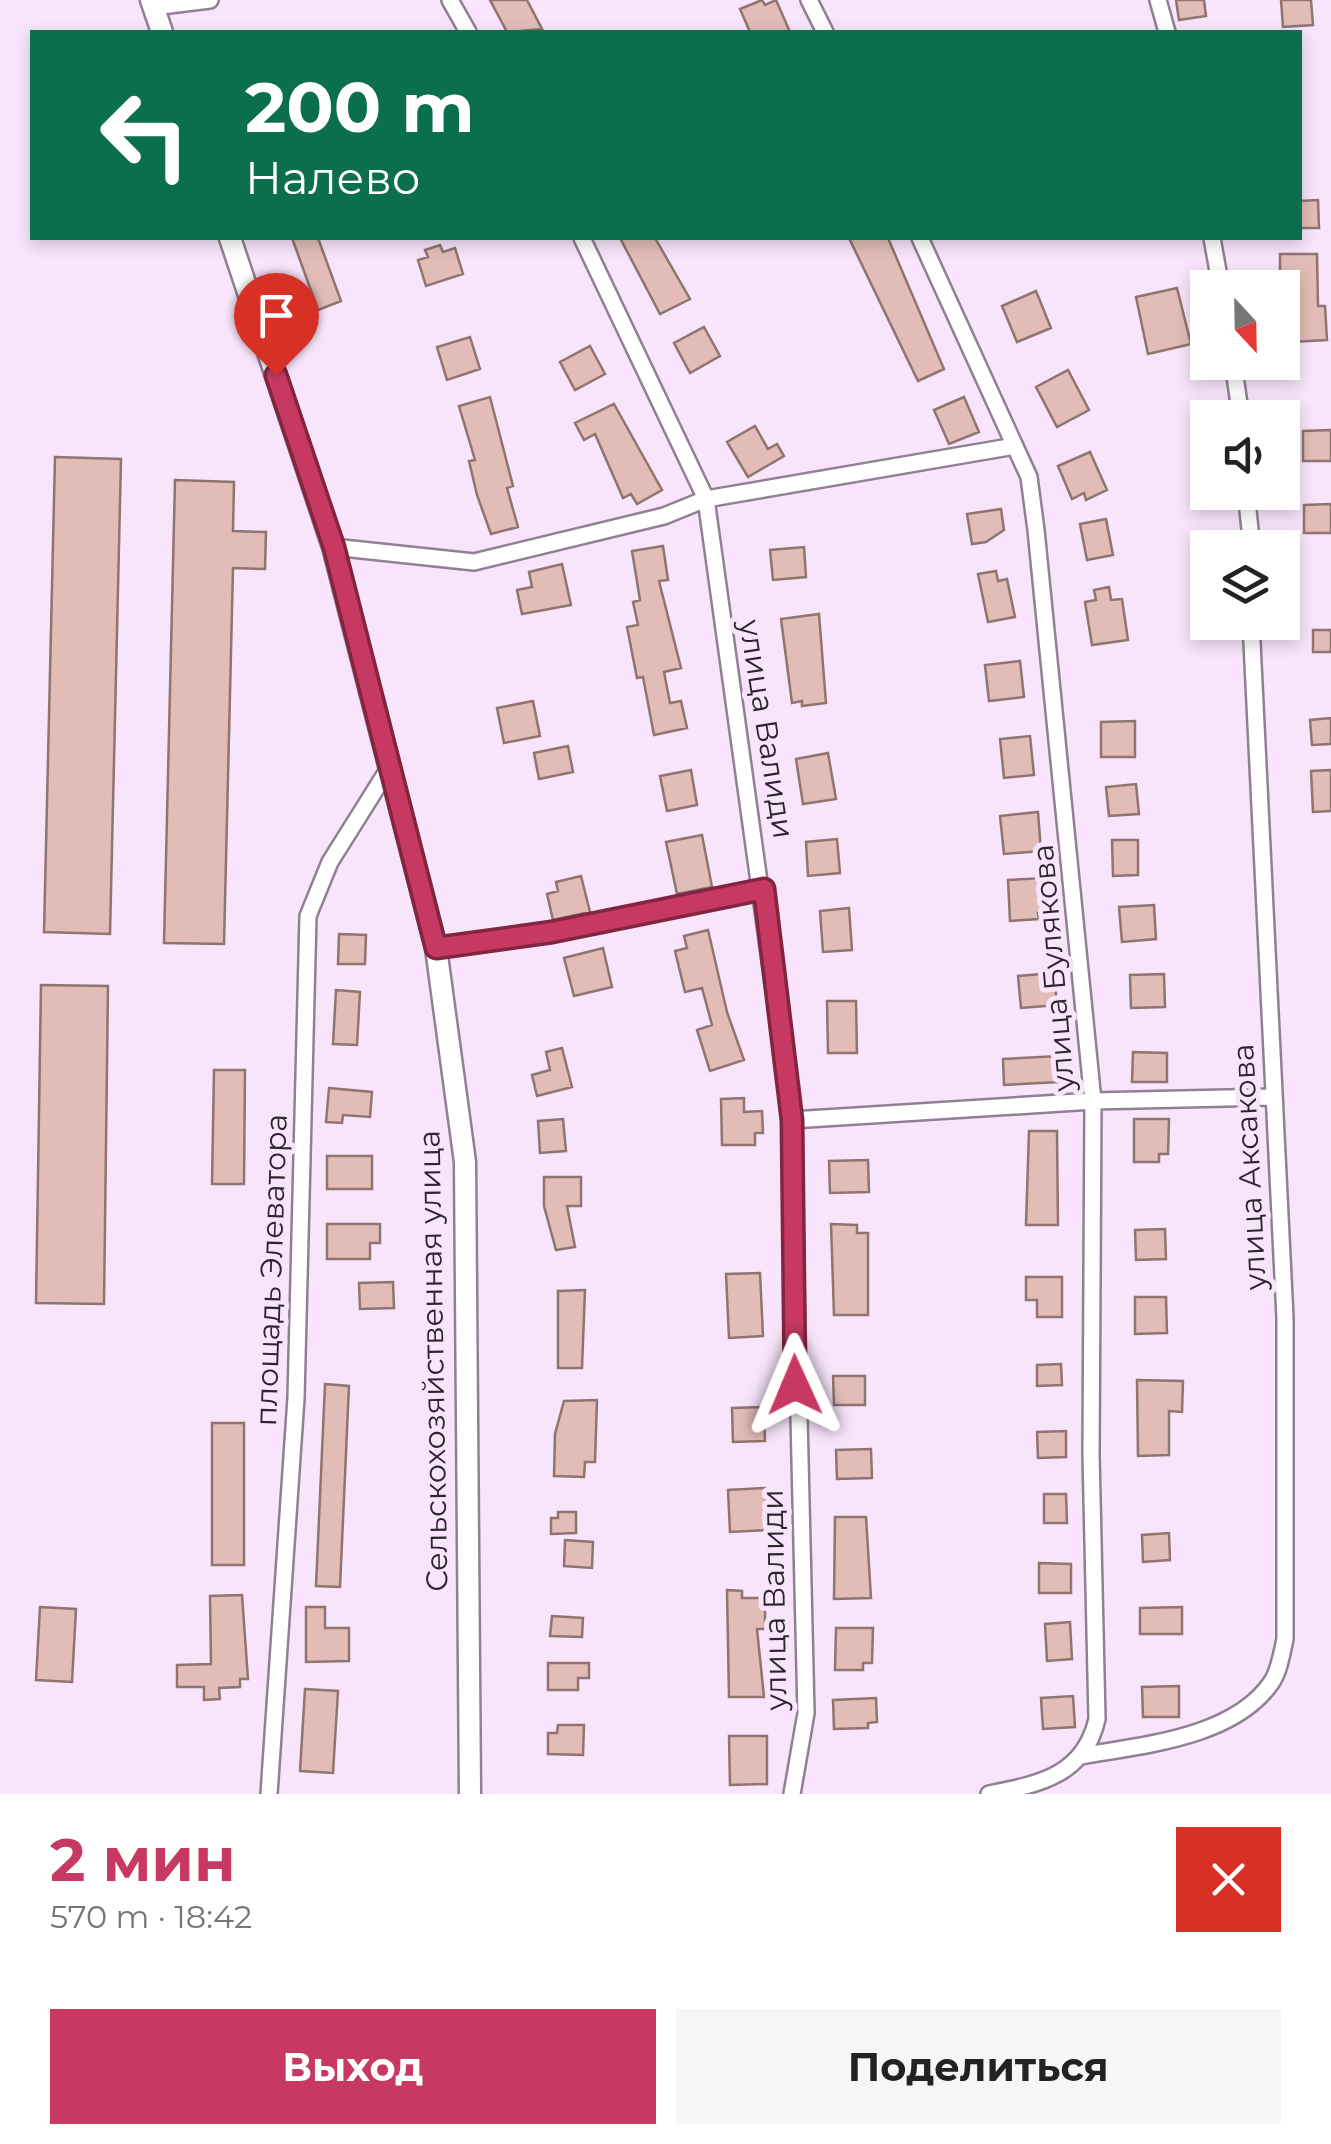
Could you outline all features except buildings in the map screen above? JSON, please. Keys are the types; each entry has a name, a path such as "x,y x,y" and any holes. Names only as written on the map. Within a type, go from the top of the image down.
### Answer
{"main road":[{"path":"152,4 161,30"},
{"name":"Сельскохозяйственная улица","path":"231,240 334,547 436,948 464,1162 470,1794"}],"street":[{"path":"152,4 210,0"},
{"path":"450,0 467,30"},
{"path":"810,0 823,30"},
{"path":"1158,0 1166,30"},
{"name":"улица Валиди","path":"583,240 706,499 764,889 792,1120 806,1712 792,1794"},
{"name":"улица Булякова","path":"921,240 1029,478 1034,512 1093,1101 1091,1454 1097,1719 1093,1739 1081,1756"},
{"path":"1212,240 1217,270"},
{"path":"334,547 474,562 664,516 706,499 1015,446"},
{"name":"улица Аксакова","path":"1081,1756 1204,1729 1242,1712 1274,1680 1286,1640 1285,1318 1271,1097 1252,640"},
{"name":"площадь Элеватора","path":"268,1794 296,1398 308,916 330,862 389,768"},
{"path":"436,948 552,932 764,889"},
{"path":"792,1120 1093,1101 1271,1097"},
{"path":"989,1794 1042,1784 1065,1773 1081,1756"}],"route":[{"path":"276,375 334,547 436,948 552,932 764,889 792,1120 795,1385"}]}
